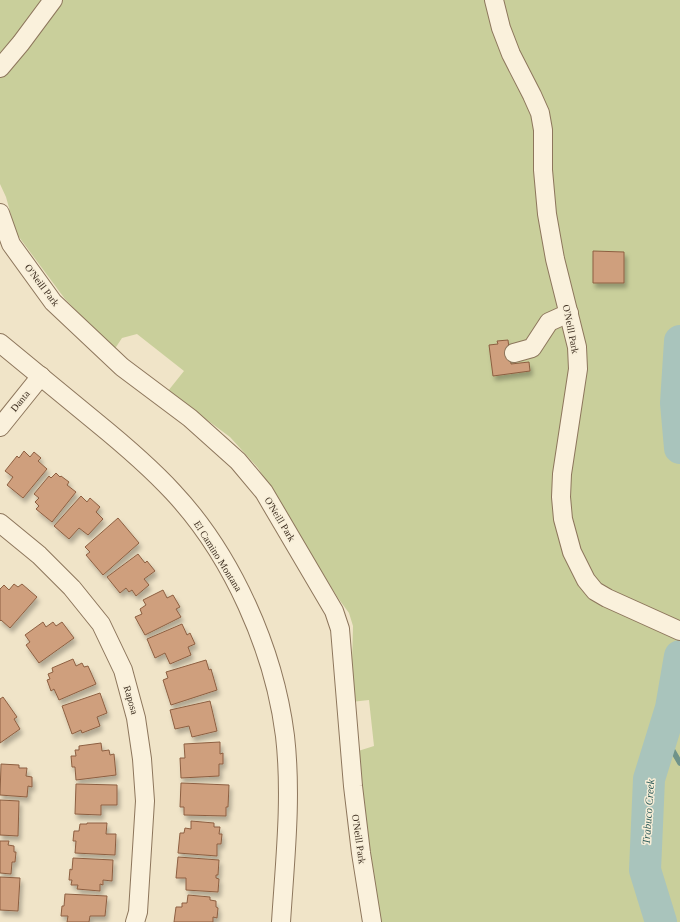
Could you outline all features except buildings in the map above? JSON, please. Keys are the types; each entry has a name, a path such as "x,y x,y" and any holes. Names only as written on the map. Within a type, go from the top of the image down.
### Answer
{"street":[{"path":"0,68 53,0"},
{"name":"O'Neill Park","path":"494,0 501,28 511,54 540,113 543,130 544,170 548,214 555,259 576,347 578,369 562,474 561,497 563,519 572,552 586,580 595,591 607,598 680,631"},
{"name":"O'Neill Park","path":"0,213 11,244 53,302 122,367 190,418 238,461 264,492 334,611 340,629 354,794 361,853 372,922"},
{"path":"514,353 532,348 548,322 569,313"},
{"name":"El Camino Montana","path":"0,343 129,450 173,492 209,537 239,587 260,637 271,670 285,736 288,803 281,922"},
{"name":"Danta","path":"0,427 40,376"},
{"name":"Raposa","path":"0,523 39,555 72,588 101,624 123,670 136,718 142,759 145,801 138,912 135,922"}],"green space":[{"path":"0,0 680,0 680,922 379,922 355,752 374,746 369,700 351,702 353,626 349,613 338,598 258,468 230,437 168,391 184,371 137,334 122,338 114,350 65,299 16,233 6,197 0,184"}],"waterway":[{"name":"Trabuco Creek","path":"680,341 676,403 680,448"},
{"name":"Trabuco Creek","path":"661,922 645,870 649,779 671,708 680,656"},
{"path":"663,734 680,763"}]}
